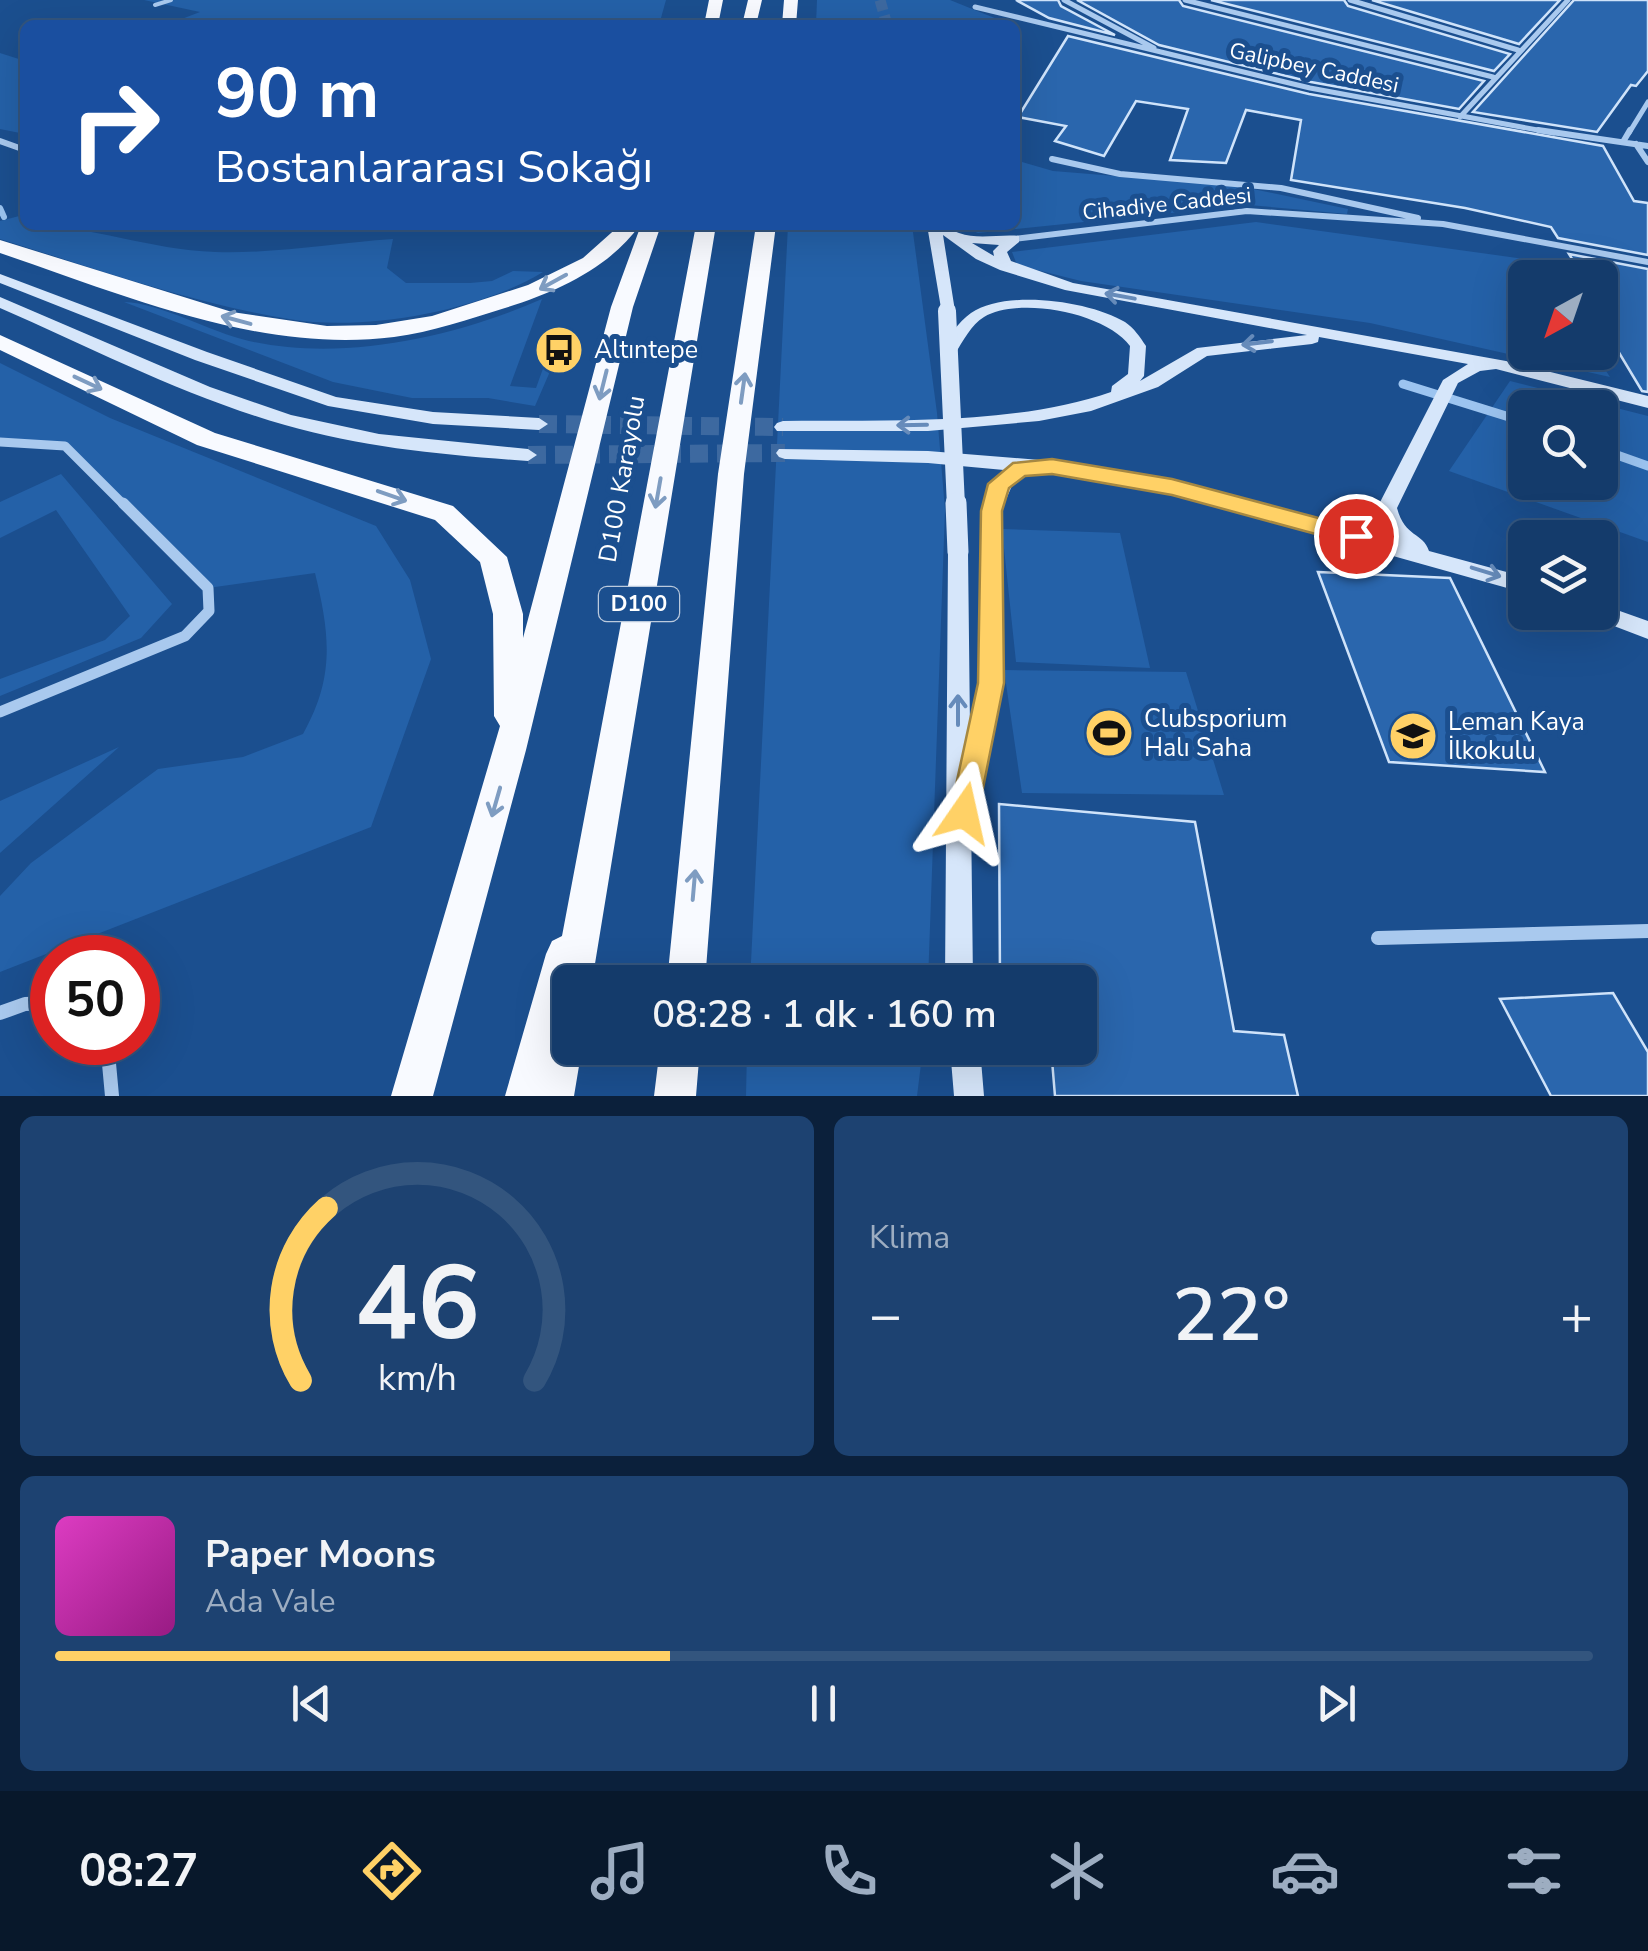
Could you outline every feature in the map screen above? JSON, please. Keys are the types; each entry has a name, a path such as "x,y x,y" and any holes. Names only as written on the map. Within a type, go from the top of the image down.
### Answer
{"highway":[{"path":"0,246 170,302 259,326 377,332 450,317 536,291 580,267 627,230"},
{"path":"412,1096 510,750 622,308 649,230"},
{"name":"D100 Karayolu","path":"576,965 705,230"},
{"path":"688,965 731,474 765,230"},
{"path":"0,342 206,439 444,513 493,557 508,614 510,750"},
{"path":"526,1096 598,837"},
{"path":"553,1096 558,1065"},
{"path":"675,1096 678,1065"}],"main road":[{"path":"940,230 958,552 959,965"},
{"path":"943,230 1005,267 1070,287 1506,366 1648,402"},
{"path":"948,230 990,241 1014,239"},
{"path":"1005,267 1000,252 1014,239"},
{"path":"0,278 201,356 334,402 433,418 539,424"},
{"path":"0,302 226,399 328,431 430,447 528,455"},
{"path":"949,350 978,314 1013,304 1066,309 1116,323 1138,346 1136,376 1085,406"},
{"path":"783,427 928,425 1085,406 1152,383 1203,352 1271,341 1354,337"},
{"path":"1430,556 1393,530 1387,508 1451,380 1477,366 1506,366"},
{"path":"785,452 928,457 1052,467 1172,487 1508,580"},
{"path":"958,846 991,683 992,511 999,484 1020,468 1052,467"},
{"path":"1618,619 1648,630"},
{"path":"966,1065 969,1096"}],"street":[{"path":"1064,0 1168,56"},
{"path":"1185,0 1493,76"},
{"path":"1350,0 1518,50"},
{"path":"1460,117 1493,76 1568,0"},
{"name":"Galipbey Caddesi","path":"976,7 1168,56 1460,117 1648,146"},
{"path":"1623,142 1648,102"},
{"path":"1636,144 1648,162"},
{"name":"Cihadiye Caddesi","path":"1052,159 1079,169 1241,182 1648,262"},
{"name":"Cihadiye Caddesi","path":"1014,239 1247,211 1443,224"},
{"path":"0,442 65,446 208,588 209,611 185,636 0,712"},
{"path":"1378,938 1648,931"},
{"path":"0,1012 30,1004"},
{"path":"109,1065 112,1096"}],"lane":[{"path":"156,5 171,0"}],"shaded area":[{"path":"144,0 666,0 660,20 179,20 200,12"},
{"path":"817,0 950,0 1000,20 816,20"},
{"path":"0,53 20,59 20,133 0,129"},
{"path":"1020,161 1053,171 1239,186 1348,209 1347,214 1249,205 1020,229"},
{"path":"20,216 20,230 78,230 215,252 393,239 387,268 406,283 470,283 492,281 513,271 543,272 487,298 420,315 351,323 319,322 252,312 107,273 0,239 0,221"},
{"path":"1256,222 1532,260 1508,260 1508,354 1370,323 1081,281 1017,265 1012,252"},
{"path":"788,230 913,230 937,413 945,510 929,965 751,965"},
{"path":"542,299 510,386 536,388 549,352 558,353 535,406 488,398 412,398 333,382 124,302 154,307 249,341 322,349 436,335"},
{"path":"0,363 110,418 376,526 410,580 431,659 371,827 95,935 30,935 30,960 0,972 0,896 31,863 158,769 243,757 303,734 320,694 327,655 315,573 208,588 65,446 0,439"},
{"path":"1579,370 1605,370 1610,377"},
{"path":"1510,381 1545,390 1508,390 1508,492 1449,471"},
{"path":"1618,408 1648,416 1648,542 1618,531 1618,520 1586,520 1530,500 1618,500"},
{"path":"61,474 172,604 141,638 0,696 0,679 105,640 130,616 56,510 0,538 0,502"},
{"name":"Clubsporium Halı Saha","path":"1002,529 1120,533 1150,668 1016,662"},
{"name":"Clubsporium Halı Saha","path":"1004,670 1186,672 1224,795 1022,793"},
{"path":"119,747 0,853 0,801"},
{"path":"747,1065 921,1065 917,1096 746,1096"}],"building":[{"path":"1016,0 1058,0 1061,6 1115,35 1049,18"},
{"path":"1077,0 1179,0 1183,6 1484,81 1459,109 1311,82 1159,45"},
{"path":"1211,0 1344,0 1348,6 1510,54 1494,71"},
{"path":"1372,0 1560,0 1519,44"},
{"path":"1574,0 1648,0 1648,71 1636,86 1631,85 1597,132 1473,112"},
{"path":"1068,36 1309,94 1603,146 1634,201 1648,203 1648,255 1558,238 1551,227 1465,208 1291,180 1301,120 1246,110 1226,163 1170,160 1188,109 1136,101 1104,156 1055,141 1066,126 1020,117"},
{"path":"1569,254 1601,260 1573,260"},
{"path":"1618,263 1648,269 1648,392 1642,391 1618,351"},
{"path":"1318,572 1450,578 1545,772 1389,762"},
{"path":"999,804 1195,822 1234,1031 1284,1035 1298,1096 1055,1096 1052,1065 1097,1065 1097,965 1000,965"},
{"path":"1613,993 1648,1052 1648,1096 1551,1096 1500,999"}],"waterway":[{"path":"0,208 4,217"},
{"path":"1403,384 1508,417"},
{"path":"1618,455 1648,466"}],"tunnel":[{"path":"880,0 886,20"},
{"path":"539,424 783,427"},
{"path":"528,455 785,453"}],"place":[{"name":"Altıntepe","path":"559,350"},
{"name":"Clubsporium Halı Saha","path":"1109,733"},
{"name":"Leman Kaya İlkokulu","path":"1413,736"}],"route":[{"path":"964,813 991,683 992,511 999,484 1020,468 1052,467 1172,487 1356,536"}]}
